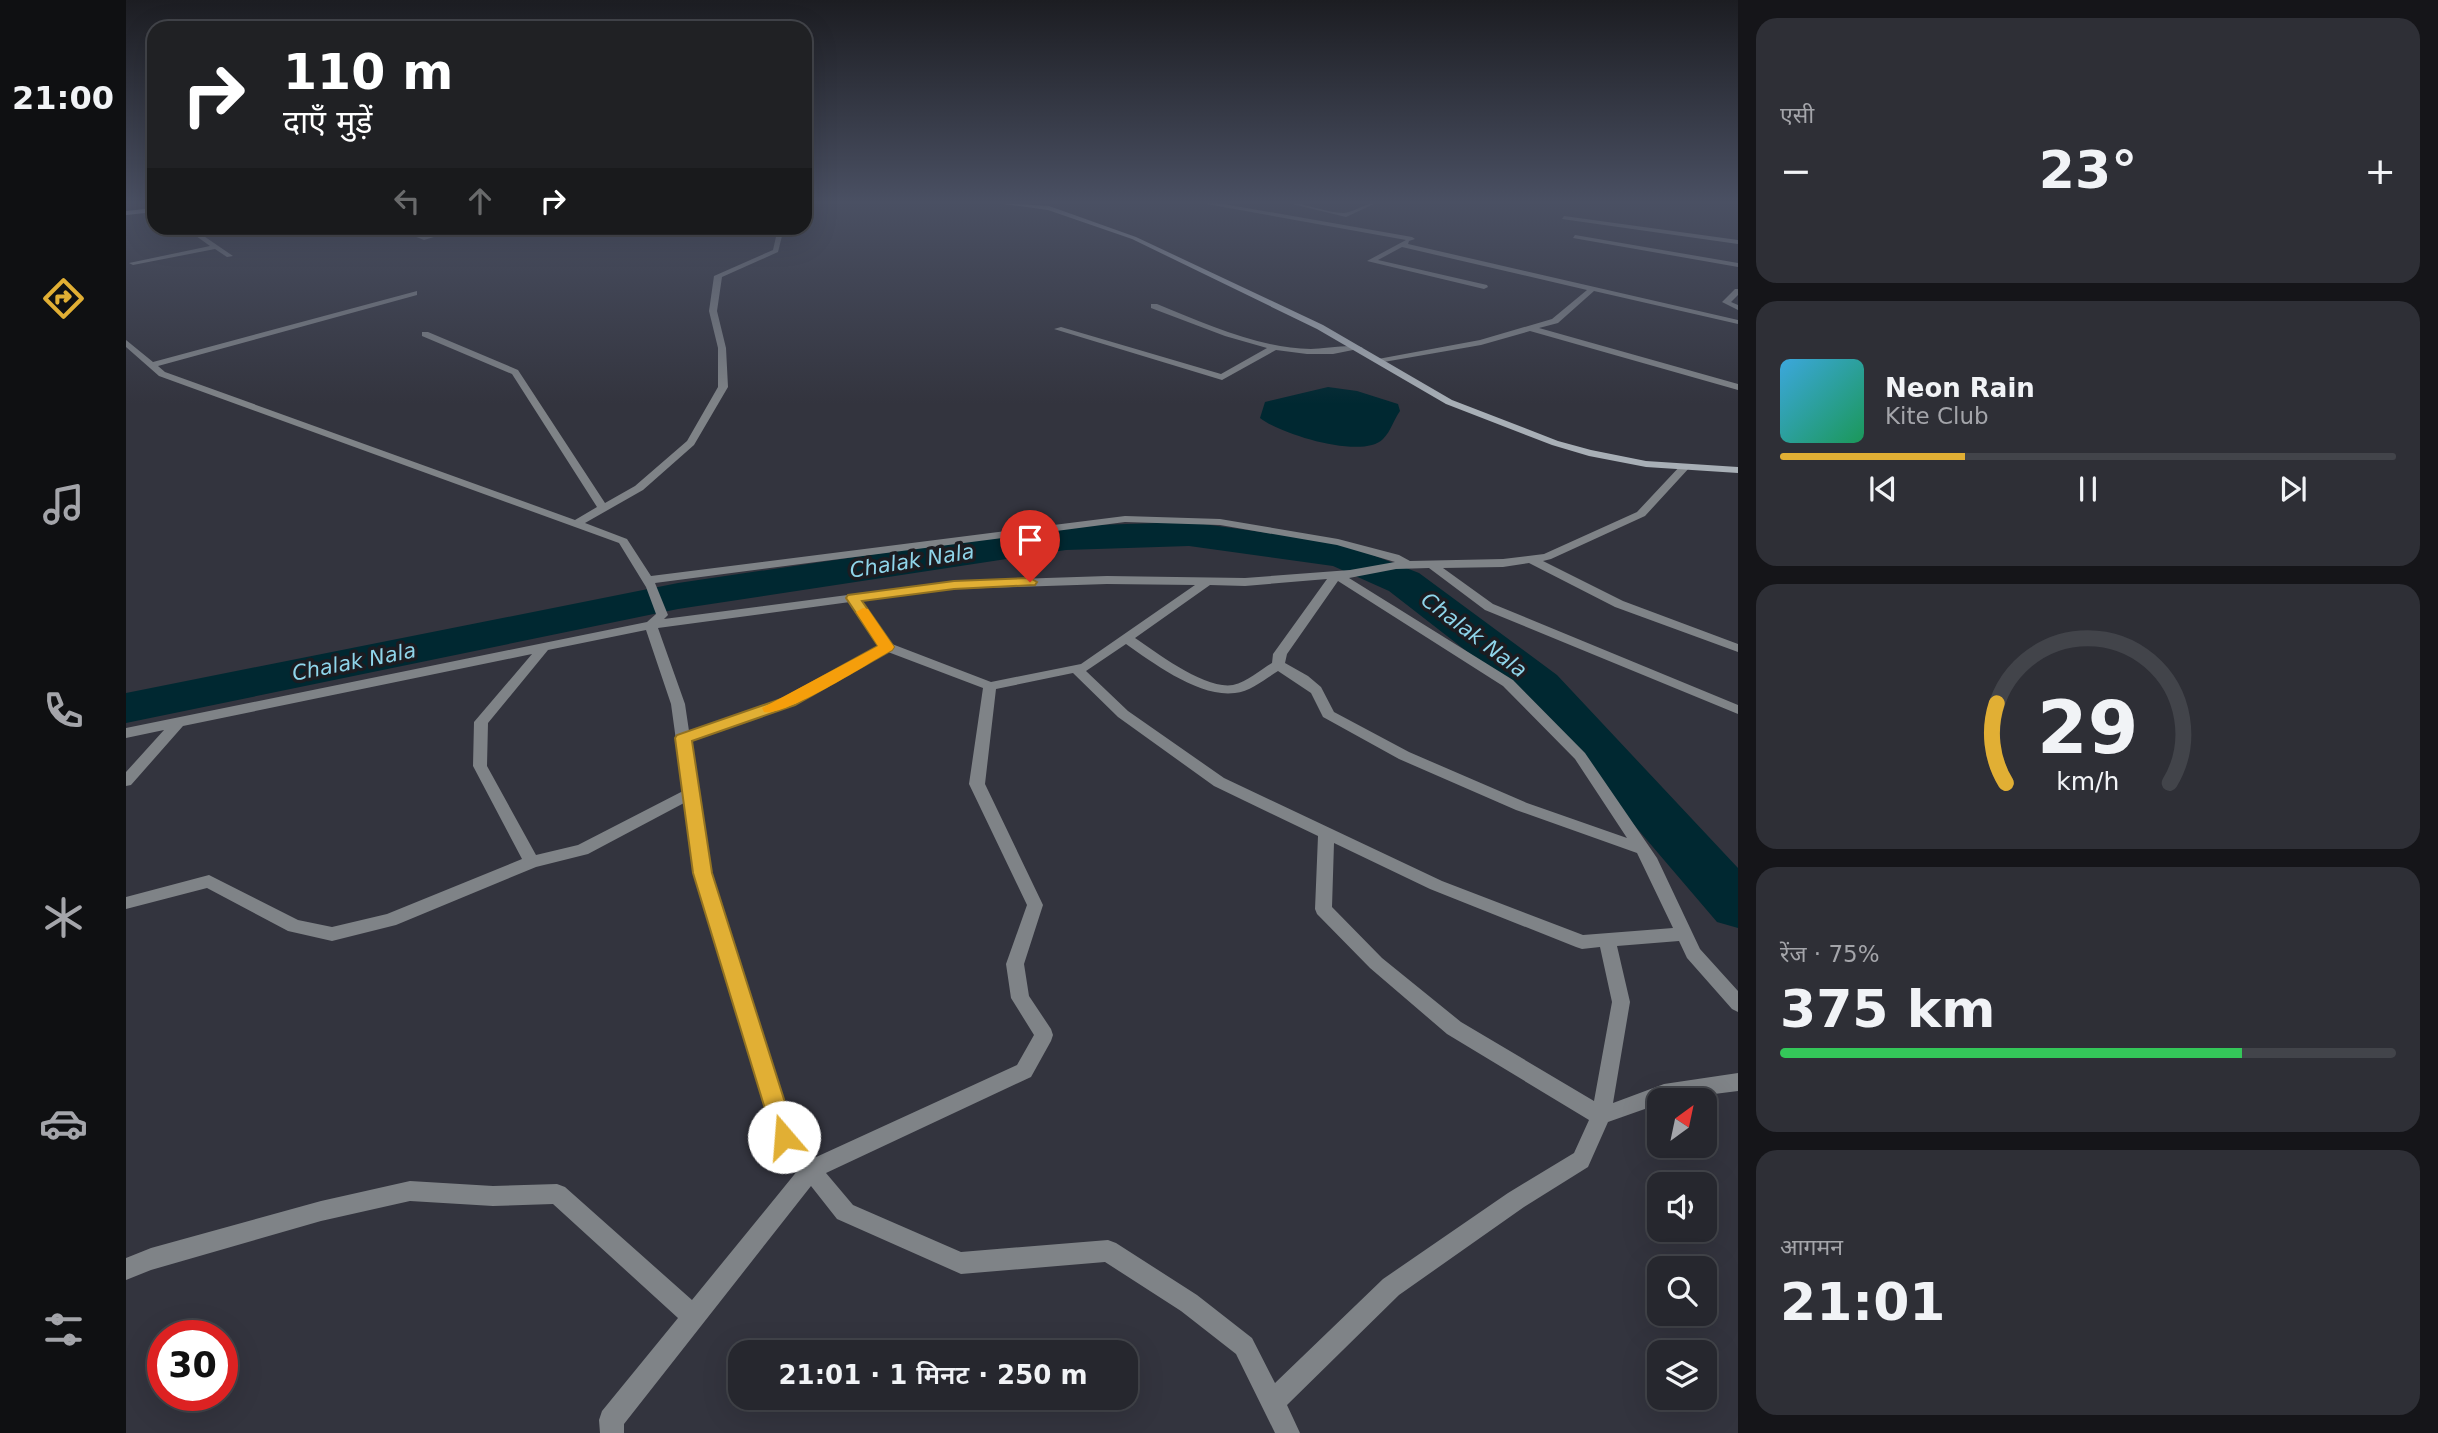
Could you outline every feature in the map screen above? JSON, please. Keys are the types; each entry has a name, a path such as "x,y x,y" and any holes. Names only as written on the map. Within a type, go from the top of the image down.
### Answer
{"street":[{"path":"576,524 639,488 691,443 723,387 722,348 713,311 718,276 732,270"},
{"path":"1199,270 1359,348 1449,402 1555,443 1646,464 1738,470"},
{"path":"1410,270 1484,287"},
{"path":"1512,270 1738,321"},
{"path":"1381,361 1481,342 1555,321 1593,288"},
{"path":"1738,291 1726,302 1738,308"},
{"path":"152,365 414,293"},
{"path":"1154,306 1219,331 1292,350 1345,352 1359,348"},
{"path":"1530,328 1738,387"},
{"path":"1058,329 1223,377 1276,346"},
{"path":"425,334 515,372 603,508"},
{"path":"126,343 162,374 624,541 649,583 678,705 702,873 784,1137 845,1212 961,1263 1108,1251 1189,1303 1244,1346 1288,1433"},
{"path":"126,733 544,647 657,620 954,585 1107,580 1245,582 1343,575 1401,565 1503,563 1547,557 1641,514 1685,467"},
{"path":"649,583 1125,519 1220,522 1338,542 1395,557 1401,565"},
{"path":"1530,559 1619,604 1738,648"},
{"path":"1431,564 1489,607 1738,710"},
{"path":"1278,665 1280,654 1343,575"},
{"path":"1343,575 1508,683 1580,756 1643,849 1693,953 1738,1004"},
{"path":"853,598 887,647 990,686 1085,667 1208,581"},
{"path":"1126,638 1167,667 1205,684 1233,689 1278,665"},
{"path":"532,862 480,766 481,722 544,647"},
{"path":"683,738 789,701 887,647"},
{"path":"1278,665 1315,686 1325,702 1328,714 1430,771 1532,813 1643,849"},
{"path":"1076,669 1123,714 1219,782 1436,885 1582,942 1685,934"},
{"path":"612,1433 611,1420 811,1170 1024,1072 1044,1035 1020,998 1015,964 1035,905 977,784 990,686"},
{"path":"126,781 177,724"},
{"path":"126,902 209,881 294,926 332,934 390,920 532,862 582,850 691,793"},
{"path":"1326,834 1322,909 1376,963 1454,1028 1601,1116"},
{"path":"1273,1402 1391,1287 1516,1200 1581,1160 1601,1116 1621,1002 1608,940"},
{"path":"1601,1116 1664,1093 1738,1082"},
{"path":"126,1269 151,1259 321,1211 410,1191 493,1196 557,1194 694,1317"}],"water":[{"path":"1328,387 1357,391 1398,404 1400,411 1383,439 1373,445 1358,447 1302,437 1260,418 1265,402"}],"waterway":[{"name":"Chalak Nala","path":"126,708 678,596 1066,538 1189,534 1342,555 1404,582 1540,685 1738,906"}],"slow traffic":[{"path":"770,708 789,701 887,647 863,612"}],"route":[{"path":"784,1137 702,873 683,738 789,701 887,647 853,598 954,585 1030,582"}]}
